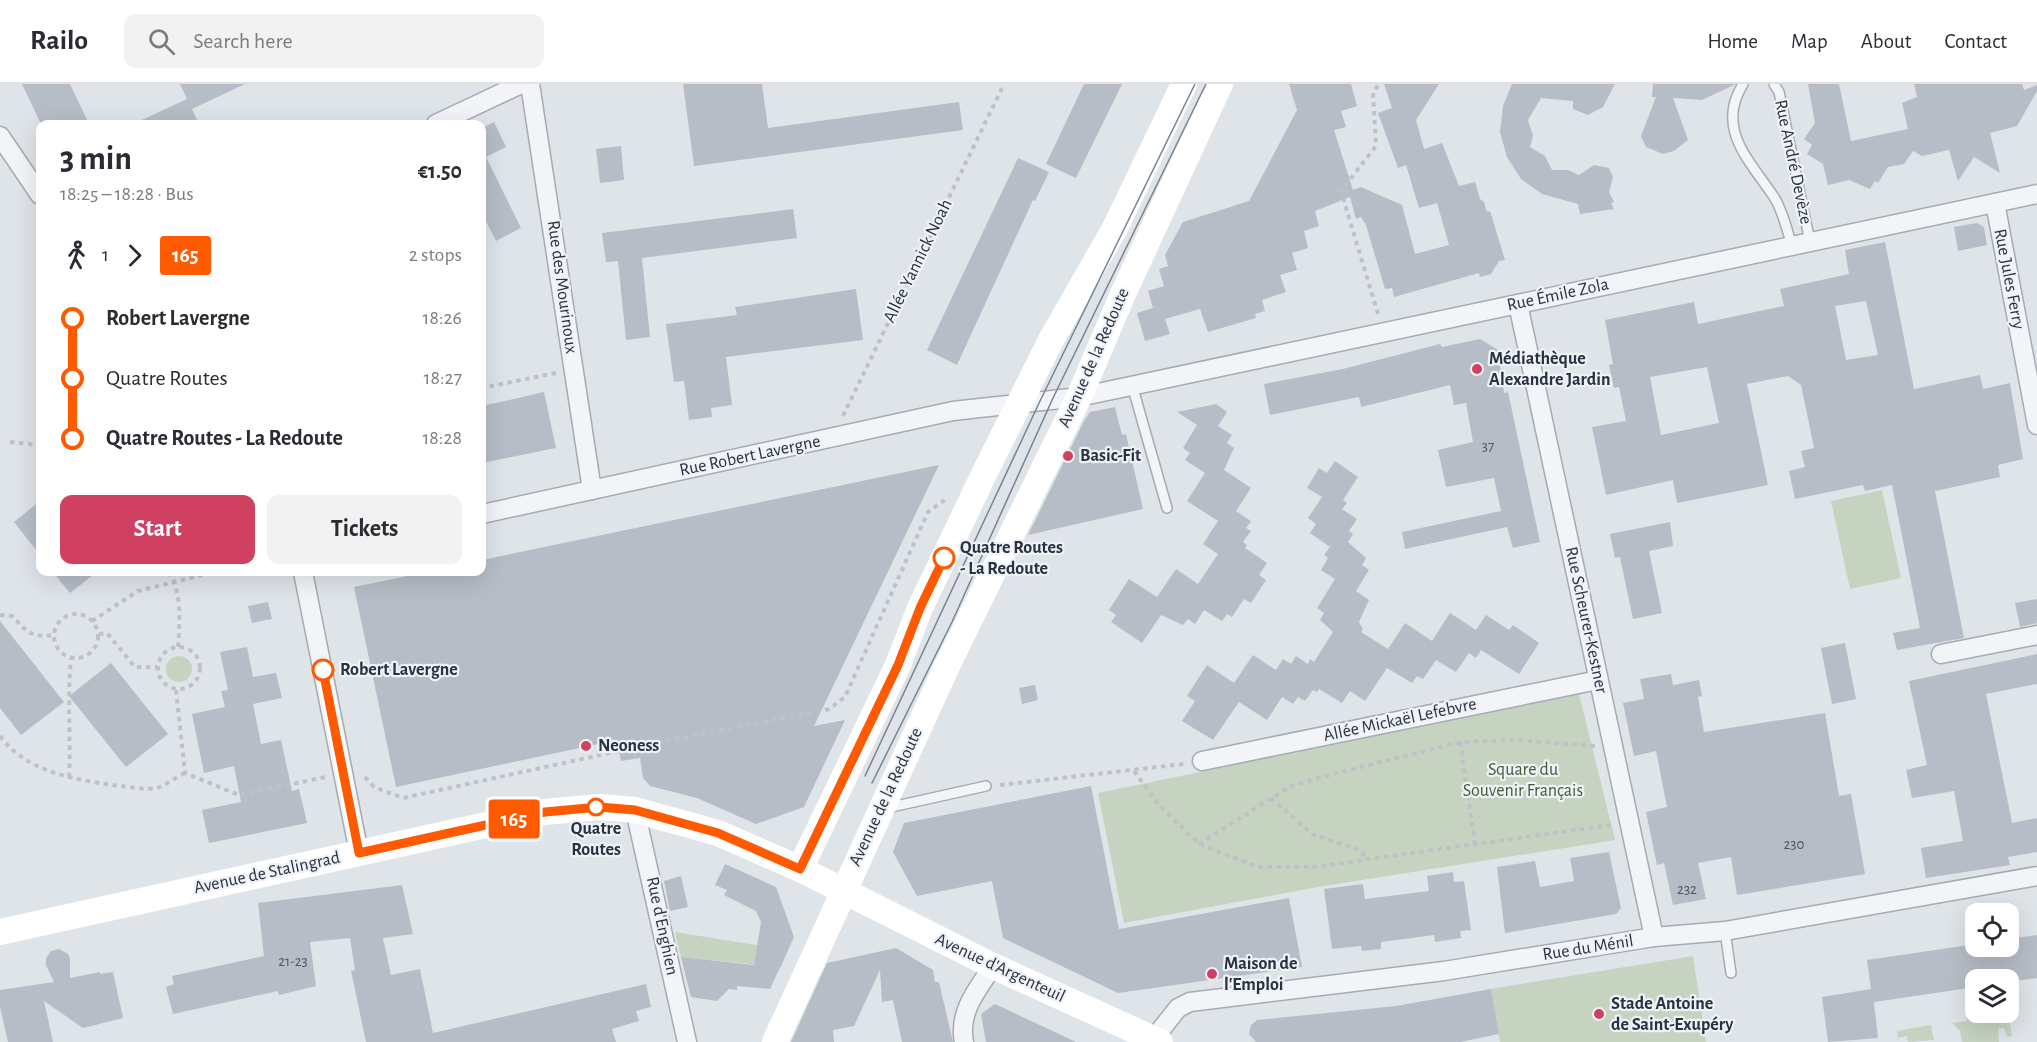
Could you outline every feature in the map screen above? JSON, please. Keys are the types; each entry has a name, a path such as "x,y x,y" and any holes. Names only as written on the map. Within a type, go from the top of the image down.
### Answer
{"main road":[{"path":"800,869 898,665 920,608 973,497 1052,340 1115,228 1184,84"},
{"name":"Avenue de la Redoute","path":"842,890 947,666 1079,397 1123,294 1220,84"},
{"name":"Avenue de Stalingrad","path":"0,932 545,812 599,807 635,810 718,833 842,890"},
{"path":"760,1042 808,939 842,890"},
{"path":"775,1042 842,890"},
{"name":"Avenue d'Argenteuil","path":"842,890 993,966 1155,1041"}],"street":[{"path":"444,120 521,84"},
{"name":"Rue des Mourinoux","path":"530,84 592,490"},
{"path":"0,136 36,189"},
{"name":"Rue Émile Zola","path":"1079,397 2037,194"},
{"name":"Rue Jules Ferry","path":"1995,203 2037,425"},
{"name":"Rue Scheurer-Kestner","path":"1518,304 1654,937"},
{"name":"Rue Robert Lavergne","path":"486,513 953,411 1079,397"},
{"path":"304,576 345,773 359,853"},
{"path":"1941,654 2037,635"},
{"name":"Allée Mickaël Lefebvre","path":"1202,761 1598,680"},
{"name":"Rue d'Enghien","path":"635,810 685,1041"},
{"name":"Rue du Ménil","path":"1155,1041 1178,1008 1190,1002 1444,971 1654,937 1725,931 2037,876"},
{"path":"964,1042 961,1027 970,999 993,966"}],"lane":[{"name":"Rue André Devèze","path":"1743,84 1735,97 1733,132 1751,167 1775,199 1801,244"},
{"name":"Rue André Devèze","path":"1774,84 1779,92 1801,244"},
{"path":"1132,385 1167,508"},
{"path":"881,809 986,786"},
{"path":"1725,931 1731,973"}],"path":[{"name":"Allée Yannick Noah","path":"833,438 1004,84"},
{"path":"1380,84 1373,93 1376,146 1341,191 1384,332"},
{"path":"486,389 574,369"},
{"path":"9,442 36,446"},
{"path":"666,741 829,709 837,705 845,697 928,512 955,496 973,497"},
{"path":"171,576 181,615 178,647"},
{"path":"92,621 138,591 196,576"},
{"path":"81,614 92,621 99,634 97,645 91,653 82,658 71,658 62,654 55,645 56,626 71,615 81,614"},
{"path":"0,615 12,616 27,632 38,637 54,635"},
{"path":"99,634 107,633 135,667 157,667"},
{"path":"178,647 192,652 197,658 200,673 191,686 176,690 162,682 157,667 164,653 178,647"},
{"path":"69,777 72,729 68,690 71,658"},
{"path":"176,690 185,773"},
{"path":"0,736 10,749 34,764 69,777 134,787 157,788 185,773"},
{"path":"1199,844 1290,786 1460,742 1515,740 1613,747"},
{"path":"1460,742 1475,844"},
{"path":"185,773 239,795 363,771 374,787 403,798 619,751"},
{"path":"986,786 1134,771 1202,761"},
{"path":"1134,771 1158,804 1199,844 1258,867 1312,867 1629,823"},
{"path":"1271,798 1312,834 1359,850 1368,860"}],"green space":[{"path":"1882,490 1901,578 1850,589 1831,501"},
{"path":"179,656 188,660 192,669 188,678 179,682 170,678 166,669 170,660"},
{"name":"Square du Souvenir Français","path":"1579,694 1615,840 1318,887 1124,923 1098,793"},
{"path":"675,932 788,950 781,967 681,957"},
{"name":"Stade Antoine de Saint-Exupéry","path":"1693,956 1706,1042 1500,1042 1491,989"},
{"path":"1952,1023 2010,1023 2012,1036 2007,1037 2004,1028 1998,1029 1999,1042 1962,1042 1960,1031"},
{"path":"1931,1025 1934,1040 1908,1042 1907,1036 1898,1038 1897,1031"}],"building":[{"path":"22,84 70,84 87,120 39,120"},
{"path":"180,84 245,84 192,109 197,120 142,120 187,99"},
{"path":"683,84 762,84 768,128 959,102 963,130 694,166"},
{"path":"1084,84 1122,84 1076,178 1046,164"},
{"path":"1289,84 1351,84 1357,106 1341,111 1346,127 1334,130 1353,190 1361,187 1402,205 1415,254 1449,245 1437,203 1419,208 1406,165 1398,168 1378,113 1392,108 1384,84 1439,84 1416,120 1424,149 1442,143 1459,186 1475,182 1480,199 1484,202 1487,212 1490,211 1505,260 1499,261 1491,274 1480,277 1479,273 1394,297 1392,288 1385,289 1366,225 1361,217 1356,219 1350,197 1315,211 1319,226 1304,231 1308,248 1292,253 1297,270 1280,275 1286,292 1262,300 1265,311 1255,314 1256,318 1208,332 1200,309 1165,319 1170,334 1145,341 1137,313 1153,308 1148,291 1164,286 1159,269 1168,266 1165,255 1183,222 1249,201 1297,110"},
{"path":"1512,84 1615,84 1603,107 1588,115 1573,109 1573,101 1541,98 1528,120 1533,136 1530,147 1545,156 1552,170 1568,170 1579,175 1594,165 1609,168 1613,177 1609,192 1614,202 1611,203 1614,209 1580,214 1578,204 1542,194 1521,179 1507,157 1500,132 1503,106"},
{"path":"1653,84 1736,84 1702,100 1673,98 1688,140 1674,151 1663,154 1646,147 1641,136 1656,97 1652,97"},
{"path":"1808,84 1839,84 1851,141 1908,129 1902,103 1917,97 1914,84 2022,84 2024,90 2037,85 2037,91 2017,126 1990,133 2000,173 1974,157 1958,181 1949,150 1922,156 1913,151 1904,164 1888,167 1878,183 1875,181 1870,189 1849,180 1828,185 1823,164 1807,154 1812,145 1804,139 1815,123"},
{"path":"494,122 506,147 486,157 486,126"},
{"path":"621,146 624,180 600,183 596,149"},
{"path":"486,157 521,228 496,241 486,221"},
{"path":"1018,158 1049,172 1035,201 1033,200 957,365 927,350"},
{"path":"793,209 797,238 642,258 650,337 626,340 618,261 606,262 602,233"},
{"path":"1977,223 1984,227 1987,245 1958,251 1954,227"},
{"path":"1885,242 1914,389 1980,375 1983,389 2010,383 2023,459 1998,465 2000,477 1935,491 1964,638 1897,650 1893,633 1920,628 1892,485 1865,491 1863,485 1795,499 1789,471 1805,467 1801,451 1814,448 1801,385 1788,376 1747,384 1768,485 1677,503 1673,480 1606,495 1592,427 1626,421 1619,387 1614,388 1609,365 1613,364 1605,320 1694,302 1698,324 1784,306 1780,289 1849,274 1845,250","holes":["1866,301 1878,355 1846,360 1835,306","1707,367 1719,423 1661,435 1650,377"]},
{"path":"856,289 863,340 726,357 732,405 711,408 712,417 689,420 684,381 674,382 666,324 737,315 735,307"},
{"path":"1480,339 1498,350 1504,393 1508,392 1540,542 1513,548 1507,527 1405,549 1402,532 1501,511 1494,478 1446,487 1438,450 1473,442 1466,403 1454,405 1450,385 1361,407 1359,397 1270,415 1264,384 1343,369 1440,344 1442,347"},
{"path":"544,392 556,448 486,462 486,405"},
{"path":"1216,404 1227,412 1218,426 1232,435 1227,443 1234,448 1224,470 1251,488 1236,511 1251,521 1246,528 1251,531 1243,542 1247,545 1245,548 1267,563 1259,575 1266,580 1251,603 1244,599 1232,617 1227,614 1222,621 1204,610 1195,624 1188,619 1183,625 1161,615 1142,643 1111,622 1116,615 1109,610 1129,579 1157,597 1176,569 1198,584 1218,554 1203,544 1218,521 1187,501 1205,473 1185,460 1190,453 1183,448 1197,425 1177,412"},
{"path":"1115,407 1122,435 1126,434 1143,509 1028,535 1090,412"},
{"path":"1335,461 1358,477 1343,500 1347,503 1342,509 1357,519 1349,531 1353,534 1348,542 1366,558 1362,565 1369,570 1356,591 1369,600 1359,622 1363,629 1361,632 1388,649 1405,623 1432,641 1450,613 1476,630 1486,615 1509,630 1513,625 1539,643 1519,674 1481,650 1476,658 1469,653 1456,672 1436,660 1423,679 1417,676 1412,683 1387,668 1365,701 1350,691 1342,703 1319,689 1317,692 1313,690 1305,701 1298,697 1293,704 1282,697 1267,720 1239,702 1213,740 1182,721 1195,701 1187,696 1207,665 1234,683 1253,655 1276,670 1283,659 1291,664 1296,656 1308,664 1310,659 1314,662 1333,632 1320,620 1324,613 1317,608 1335,579 1321,570 1328,558 1324,555 1330,547 1310,533 1316,524 1308,518 1322,497 1307,488 1319,468 1327,473"},
{"path":"939,465 814,726 845,720 804,807 756,824 697,798 650,786 643,778 640,758 621,761 617,740 396,787 354,587 408,576 486,576 486,559"},
{"path":"36,504 36,550 14,522"},
{"path":"1670,522 1673,546 1649,551 1662,613 1633,619 1620,557 1615,558 1610,534"},
{"path":"56,576 92,576 70,593"},
{"path":"2037,599 2037,623 2020,627 2015,603"},
{"path":"268,602 272,619 252,623 248,606"},
{"path":"0,621 64,702 21,735 0,708"},
{"path":"1845,643 1856,699 1832,704 1821,648"},
{"path":"247,647 253,677 276,673 282,698 253,704 261,744 281,740 292,791 299,789 307,823 209,843 202,810 241,802 234,766 204,773 192,714 225,707 221,691 228,690 220,652"},
{"path":"2037,654 2037,684 1986,694 2012,823 2037,818 2037,852 2008,857 2010,865 1926,878 1921,848 1963,841 1954,791 1912,798 1906,770 1927,765 1909,681"},
{"path":"111,663 168,734 126,767 69,696"},
{"path":"1671,674 1673,685 1699,680 1702,696 1698,697 1704,732 1825,713 1839,796 1851,794 1865,874 1737,895 1731,857 1698,863 1706,899 1673,905 1664,863 1657,865 1646,812 1667,807 1656,751 1634,756 1623,703 1644,699 1640,679"},
{"path":"1035,685 1038,700 1022,704 1019,688"},
{"path":"1091,786 1119,929 1289,898 1302,967 1118,993 1003,938 992,881 917,896 893,852 904,823"},
{"path":"1609,852 1621,908 1616,914 1505,933 1497,867 1535,861 1540,887 1574,881 1570,858"},
{"path":"725,864 776,887 794,937 770,989 737,986 737,990 729,989 717,1001 691,997 681,957 754,965 761,922 756,911 724,895 727,890 715,885"},
{"path":"1453,872 1454,882 1464,881 1471,930 1460,931 1461,938 1435,942 1434,935 1381,942 1381,949 1362,951 1361,946 1332,949 1324,889 1363,884 1365,899 1429,891 1427,876"},
{"path":"681,876 688,907 670,911 664,881"},
{"path":"402,885 413,934 383,938 391,975 420,969 433,1033 646,984 651,1007 636,1011 639,1021 612,1029 616,1042 366,1042 351,971 355,970 350,938 310,942 316,986 279,995 278,991 173,1014 166,987 174,984 172,976 264,956 258,903"},
{"path":"2037,935 2037,978 2019,980 2019,969 1965,969 1965,989 1874,1002 1878,1038 1828,1042 1822,997 1871,989 1867,960 1965,946 1965,957 2019,957 2019,937"},
{"path":"896,948 933,970 935,982 939,982 953,1042 902,1042 893,1000 882,1002 880,970 854,1026 833,1030 834,1042 791,1042 827,963"},
{"path":"59,949 68,954 70,959 70,978 113,972 123,1018 83,1028 44,1001 53,1042 8,1042 0,1007 0,990 54,982 46,965 46,958 51,951"},
{"path":"1491,989 1499,1034 1460,1042 1256,1042 1249,1034 1251,1025 1257,1020 1396,1006"},
{"path":"995,1004 1076,1042 986,1042 981,1014"}],"tram line":[{"path":"865,776 1040,401 1195,84"},
{"path":"872,783 952,622 1053,398 1206,84"}],"bus line":[{"name":"165","path":"323,670 359,853 545,812 599,807 635,810 718,833 800,869 898,665 920,608 944,558"}],"place":[{"name":"Médiathèque Alexandre Jardin","path":"1477,369"},
{"name":"Basic-Fit","path":"1068,456"},
{"name":"Quatre Routes - La Redoute","path":"944,558"},
{"name":"Robert Lavergne","path":"323,670"},
{"name":"Neoness","path":"586,746"},
{"name":"Quatre Routes","path":"596,807"},
{"name":"Maison de l'Emploi","path":"1212,974"},
{"name":"Stade Antoine de Saint-Exupéry","path":"1599,1014"}]}
